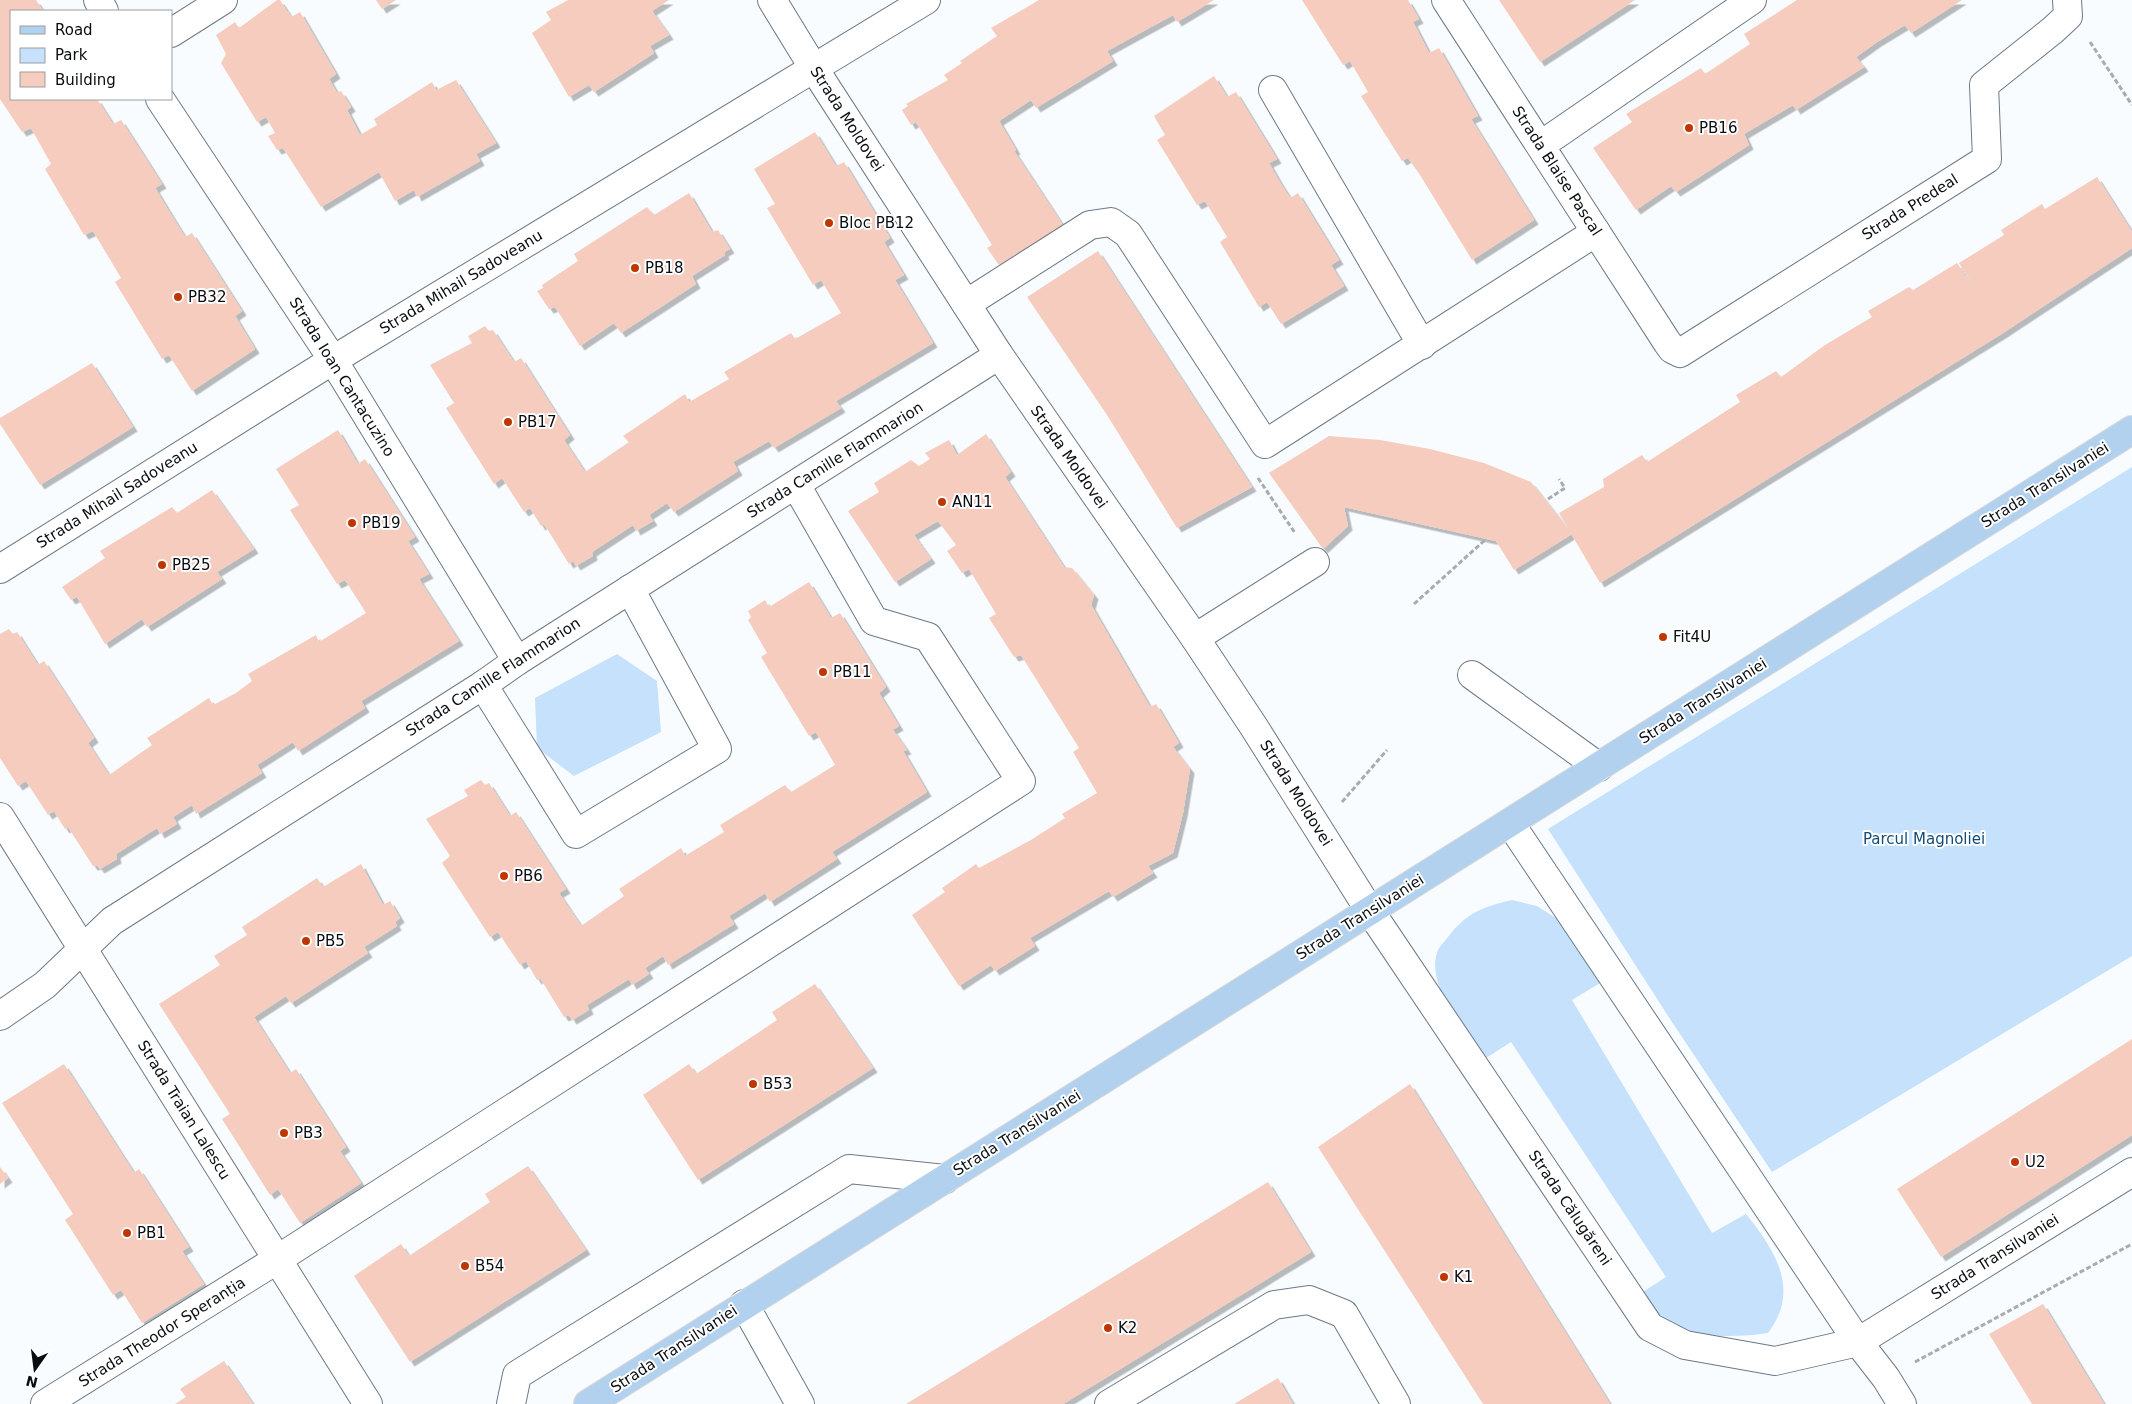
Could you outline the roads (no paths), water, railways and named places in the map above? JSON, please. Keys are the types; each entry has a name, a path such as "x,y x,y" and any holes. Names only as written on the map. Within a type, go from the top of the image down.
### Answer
{"main road":[{"name":"Strada Transilvaniei","path":"588,1404 2132,430"}],"street":[{"path":"172,32 223,0"},
{"name":"Strada Moldovei","path":"772,0 999,356 1195,638 1370,911"},
{"name":"Strada Mihail Sadoveanu","path":"0,569 334,360 926,0"},
{"name":"Strada Blaise Pascal","path":"1446,0 1667,342"},
{"path":"1541,145 1752,0"},
{"name":"Strada Predeal","path":"1667,342 1672,349 1680,353 1987,159 1984,85 2054,30 2068,16 2068,4"},
{"path":"1273,90 1422,345"},
{"name":"Strada Ioan Cantacuzino","path":"161,100 334,360 517,661"},
{"path":"966,304 1090,225 1111,222 1128,234 1264,444 1422,345 1596,232"},
{"name":"Strada Camille Flammarion","path":"0,1016 45,984 112,921 483,685 517,661 630,589 999,356"},
{"name":"Strada Theodor Speranția","path":"45,1404 278,1259 1021,781 928,637 874,621 796,485"},
{"path":"1195,638 1315,562"},
{"path":"483,685 576,834 718,749 630,589"},
{"path":"1472,675 1599,767"},
{"name":"Strada Traian Lalescu","path":"0,817 368,1404"},
{"path":"1510,823 1858,1342 1886,1378 1902,1404"},
{"name":"Strada Călugăreni","path":"1370,911 1650,1327 1685,1345 1775,1361 1858,1342"},
{"path":"511,1404 517,1375 849,1169 945,1179"},
{"name":"Strada Transilvaniei","path":"1858,1342 2132,1172"},
{"path":"1109,1404 1274,1305 1309,1300 1344,1314 1396,1404"},
{"path":"744,1304 800,1404"}],"place":[{"name":"PB16","path":"1689,128"},
{"name":"Bloc PB12","path":"829,223"},
{"name":"PB18","path":"635,268"},
{"name":"PB32","path":"178,297"},
{"name":"PB17","path":"508,422"},
{"name":"AN11","path":"942,502"},
{"name":"PB19","path":"352,523"},
{"name":"PB25","path":"162,565"},
{"name":"Fit4U","path":"1663,637"},
{"name":"PB11","path":"823,672"},
{"name":"PB6","path":"504,876"},
{"name":"PB5","path":"306,941"},
{"name":"B53","path":"753,1084"},
{"name":"PB3","path":"284,1133"},
{"name":"U2","path":"2015,1162"},
{"name":"PB1","path":"127,1233"},
{"name":"B54","path":"465,1266"},
{"name":"K1","path":"1444,1277"},
{"name":"K2","path":"1108,1328"}],"park label":[{"name":"Parcul Magnoliei","path":"1924,839"}]}
